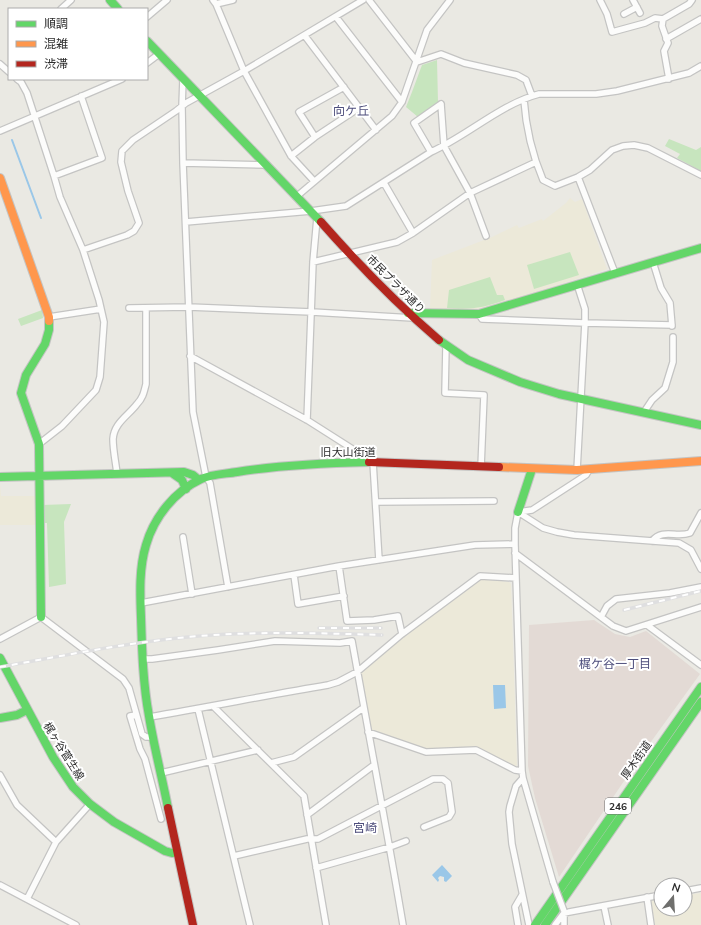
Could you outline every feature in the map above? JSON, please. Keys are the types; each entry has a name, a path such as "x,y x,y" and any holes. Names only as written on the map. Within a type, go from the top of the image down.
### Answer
{"main road":[{"path":"110,0 117,8"},
{"name":"市民プラザ通り","path":"148,42 198,96 311,211 350,254 411,316 446,346 468,360 520,382 559,394 701,425"},
{"path":"0,178 49,316 50,326 48,338 42,352 26,372 21,393 39,444 41,617"},
{"path":"411,316 479,314 701,248"},
{"name":"旧大山街道","path":"203,478 256,469 317,463 373,462 589,470 701,461"},
{"path":"518,512 532,469"},
{"path":"172,472 182,480 186,489"},
{"path":"0,477 188,472 203,478"},
{"path":"192,924 152,737 146,698 142,659 141,567 150,532 163,511 177,496 203,478"},
{"name":"梶ヶ谷菅生線","path":"0,658 63,774 73,787 90,804 128,831 165,851 172,853 177,852"},
{"name":"厚木街道","path":"535,925 701,687"},
{"name":"厚木街道","path":"545,925 700,707"},
{"path":"0,718 17,715 27,710"}],"street":[{"path":"62,8 71,0"},
{"path":"148,16 168,0"},
{"path":"233,0 214,2 244,71 291,156 314,181"},
{"path":"83,250 127,235 136,228 138,223 121,162 122,152 133,140 198,96 305,36 363,0"},
{"path":"369,0 416,62"},
{"path":"296,197 392,116 402,102 427,30 450,0"},
{"path":"600,0 607,14 612,32 645,23 655,18 663,19 689,4 692,0"},
{"path":"624,14 639,10 633,0"},
{"path":"336,17 402,102"},
{"path":"663,19 662,26 668,44 664,51 669,79"},
{"path":"666,39 701,20"},
{"path":"305,36 376,130"},
{"path":"148,62 159,54"},
{"path":"416,62 441,54 464,63 517,75 526,80 532,96"},
{"path":"0,64 8,71"},
{"path":"186,222 311,211 346,206 431,152 444,146 507,107 532,96 539,94 596,94 669,79 700,68"},
{"path":"183,79 183,163 193,412 203,478 210,483 228,587"},
{"path":"19,80 27,93 60,197 83,250 102,309 104,322 100,377 96,390 62,426 39,444"},
{"path":"0,131 120,80"},
{"path":"315,137 299,112 344,87"},
{"path":"54,176 102,158 81,96"},
{"path":"524,100 527,132 536,162 543,180 554,186 578,177 590,170 612,150 623,146 634,145 648,148 701,175"},
{"path":"431,152 414,123 441,104 444,146 470,193 486,236"},
{"path":"291,156 315,137 359,108"},
{"path":"313,262 397,242 413,233 470,193 536,162"},
{"path":"183,163 266,165"},
{"path":"578,177 615,273"},
{"path":"384,183 413,233"},
{"path":"307,420 313,262 317,218"},
{"path":"479,314 482,319 672,326 670,303 661,288 653,262"},
{"path":"577,284 585,309 582,398 577,470"},
{"path":"129,308 189,307 411,316"},
{"path":"117,474 113,439 115,430 120,420 138,404 144,395 146,384 146,308"},
{"path":"49,316 102,309"},
{"path":"644,412 652,400 665,388 673,362 673,337"},
{"path":"446,346 445,393 484,395 481,467"},
{"path":"190,356 307,420 373,462 380,560"},
{"path":"518,512 532,510 586,475 589,470"},
{"path":"376,502 494,502"},
{"path":"518,512 543,528 557,532 574,535 679,543 691,550 701,568"},
{"path":"518,512 515,528 515,553 522,771 553,882 564,912 564,925"},
{"path":"652,541 657,536 662,534 681,535 690,533 701,513"},
{"path":"183,537 192,594"},
{"path":"141,603 339,566 475,544 515,544"},
{"path":"515,553 613,626 626,632 701,607"},
{"path":"339,566 347,621 374,620 398,616 402,634"},
{"path":"294,575 298,604 344,596"},
{"path":"149,717 214,707 252,698 338,682 357,672 402,634 480,576 516,578"},
{"path":"600,616 607,606 616,599 670,593 701,587"},
{"path":"0,639 41,617 123,679 129,688 142,734 146,737 152,737"},
{"path":"647,625 701,665"},
{"path":"142,659 152,659 274,641 340,643 352,641 403,925"},
{"path":"214,707 304,796 326,925"},
{"path":"271,763 294,757 364,708"},
{"path":"198,709 212,761 250,925"},
{"path":"136,715 130,716 140,749 145,759 161,819"},
{"path":"368,732 426,752 476,750 515,770 522,771"},
{"path":"160,773 258,750"},
{"path":"308,815 374,765"},
{"path":"0,775 17,805 56,842"},
{"path":"523,778 516,786 509,812 512,844 529,925"},
{"path":"234,856 318,839 433,779 443,779 448,783 452,812 449,817 424,827"},
{"path":"27,899 56,842 90,804"},
{"path":"316,868 406,841"},
{"path":"0,885 76,925"},
{"path":"518,925 515,907 522,895"},
{"path":"555,925 564,912 653,896"},
{"path":"647,897 651,925"},
{"path":"604,906 608,925"}],"shaded area":[{"path":"570,198 575,202 582,199 607,269 494,306 469,311 430,309 432,260 492,237 517,225 519,228 542,219 543,221 566,203"},
{"path":"0,483 1,496 35,496 36,525 0,525"},
{"path":"482,579 509,582 511,584 517,765 514,767 476,748 426,749 371,732 359,673 402,637"},
{"path":"594,620 615,634 630,637 646,631 700,674 645,750 559,877 535,798 528,766 529,625"},
{"path":"701,893 701,925 655,925 654,917 693,917 693,894"},
{"path":"651,901 653,901 653,913"}],"green space":[{"path":"437,60 438,102 418,117 406,107 422,65"},
{"path":"669,139 696,150 701,147 701,171 677,158 680,154 665,146"},
{"path":"570,252 579,275 534,289 527,265"},
{"path":"490,277 497,295 503,295 505,300 476,308 447,308 449,290"},
{"path":"42,310 43,318 21,326 18,319"},
{"path":"71,504 64,522 66,584 49,587 47,523 42,523 42,505"}],"water":[{"path":"493,685 505,685 506,708 494,709"},
{"path":"442,865 452,876 446,882 444,881 444,877 440,876 438,878 438,882 432,875"}],"waterway":[{"path":"12,140 41,218"}],"railway":[{"path":"624,610 701,591"},
{"path":"319,628 381,628"},
{"path":"0,667 117,646 188,637 261,633 382,635"}],"traffic: fast":[{"path":"110,0 117,8"},
{"path":"148,42 321,222"},
{"path":"408,313 479,314 701,248"},
{"path":"41,617 39,444 21,393 26,375 45,344 49,330 49,321"},
{"path":"439,340 468,360 520,382 559,394 701,425"},
{"path":"168,808 147,704 142,654 140,581 146,545 154,525 174,498 183,490 205,477 286,466 369,462"},
{"path":"518,512 532,469"},
{"path":"0,477 184,472 193,475 199,480"},
{"path":"172,473 182,480 186,489"},
{"path":"0,658 53,757 73,787 90,804 114,822 165,851 172,853 177,852"},
{"path":"535,925 701,687"},
{"path":"545,925 701,702"},
{"path":"0,718 17,715 27,710"}],"traffic: slow":[{"path":"0,178 49,317 49,321"},
{"path":"499,467 577,470 701,461"}],"traffic: jam":[{"path":"321,222 378,283 439,340"},
{"path":"369,462 499,467"},
{"path":"168,808 193,925"}],"district":[{"name":"向ケ丘","path":"351,110"},
{"name":"梶ケ谷一丁目","path":"615,663"},
{"name":"宮崎","path":"365,827"}]}
